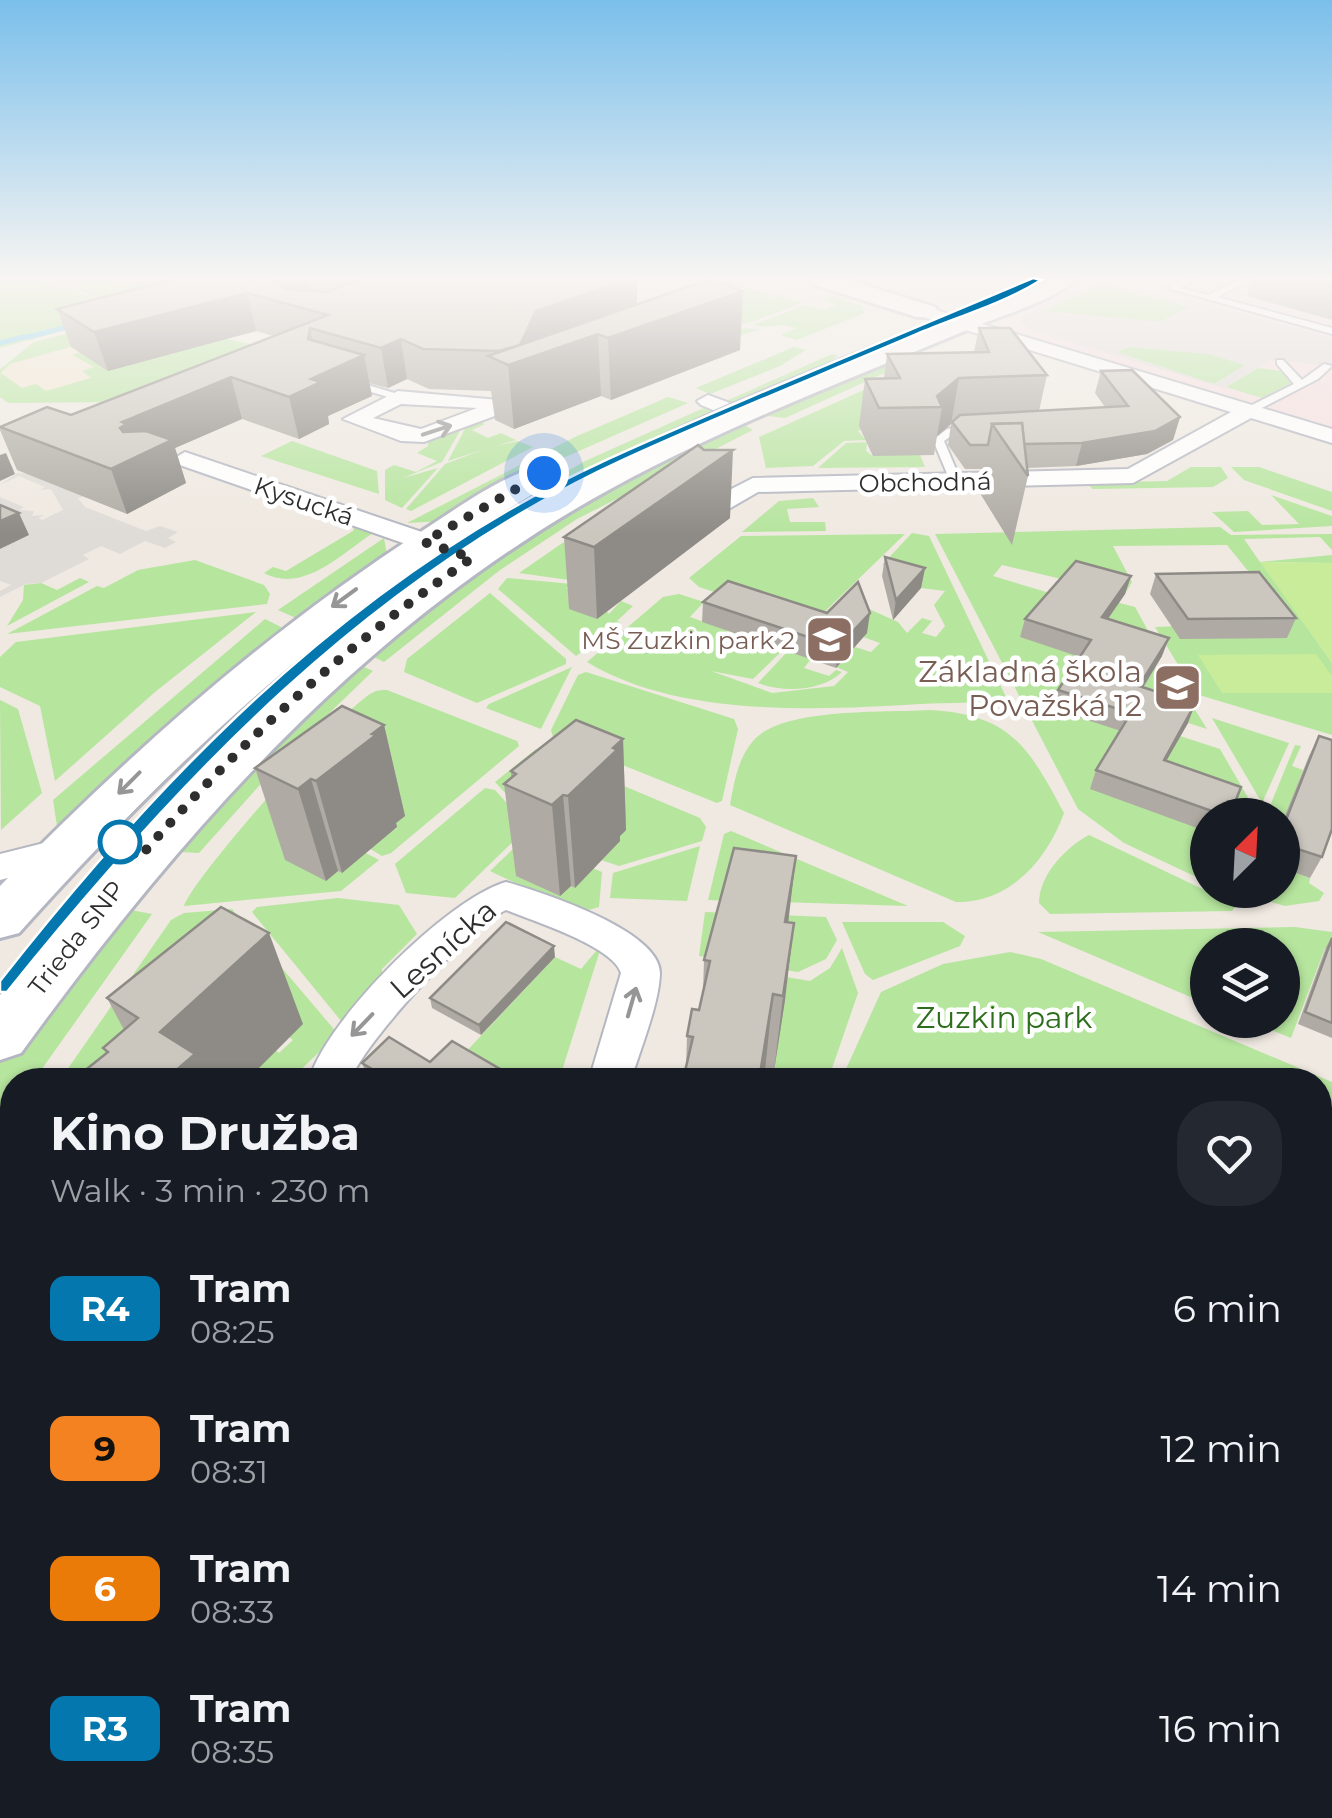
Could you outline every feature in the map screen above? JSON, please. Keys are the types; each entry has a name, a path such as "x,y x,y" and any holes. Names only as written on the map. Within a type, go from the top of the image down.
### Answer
{"street":[{"name":"Trieda SNP","path":"0,919 64,850 249,673 424,542 579,456 792,365"},
{"name":"Trieda SNP","path":"0,1037 126,872 228,760 367,632 472,558 586,488 860,365"},
{"path":"1099,365 1332,436"},
{"path":"526,398 541,370"},
{"path":"526,398 398,397 354,419 408,436 424,435 526,398 559,385"},
{"path":"708,401 742,415"},
{"name":"Obchodná","path":"711,509 752,485 1133,476 1248,410"},
{"name":"Kysucká","path":"181,458 472,558"},
{"path":"0,866 64,850"},
{"name":"Lesnícka","path":"331,1068 355,1032 485,904 506,896 609,938 638,958 641,973 613,1068"}],"lane":[{"path":"1283,365 1300,384"},
{"path":"1248,410 1327,366"},
{"path":"342,380 398,397"},
{"path":"955,481 938,440 956,429 991,427"}],"shaded area":[{"path":"9,365 152,365 21,400 0,372"},
{"path":"1099,365 1332,365 1332,436"},
{"path":"1146,365 1214,384 1244,365 1263,365 1223,388"},
{"path":"17,473 40,474 86,496 78,498 85,507 146,531 160,526 178,532 168,538 176,542 165,548 145,541 120,554 101,546 83,555 89,559 41,583 26,584 0,597 0,591 11,585 0,581 0,549 28,535 0,516 0,497 24,507 19,510 34,511 32,516 44,515 39,518 42,520 63,510 51,489 40,490 45,487 19,476 0,485"}],"green space":[{"path":"9,365 1,373 22,388 36,384 46,391 91,378 82,371 94,367 90,365 216,365 116,402 8,403 0,397 0,369"},
{"path":"751,365 782,365 710,394 696,388"},
{"path":"808,365 841,365 739,407 726,401"},
{"path":"890,365 903,365 785,418 759,415"},
{"path":"919,365 927,365 914,441 925,467 818,468 846,443 867,442 844,441 813,466 766,468 759,437"},
{"path":"1155,365 1246,365 1214,384"},
{"path":"1258,368 1282,371 1291,383 1265,399 1226,387"},
{"path":"668,397 688,403 545,466 443,521 407,523 577,436"},
{"path":"706,407 726,416 473,542 456,536 585,461"},
{"path":"475,420 485,424 472,430 488,438 501,433 516,440 496,446 518,441 533,447 411,511 406,509 445,464 485,449 448,461 468,423"},
{"path":"464,424 442,462 403,478 438,468 402,508 385,500 385,470 394,465 416,472 437,461 417,453 428,446 428,440"},
{"path":"743,424 753,430 577,519 500,570 384,662 372,656 410,611 598,489"},
{"path":"292,441 377,471 379,494 261,456"},
{"path":"1191,467 1221,467 1228,478 1213,487 1093,489 1086,483 1167,481"},
{"path":"1231,467 1259,467 1332,492 1332,511 1244,480"},
{"path":"1271,495 1332,516 1332,526 1234,532 1212,512 1248,511 1262,525 1299,524"},
{"path":"813,498 819,507 787,509 790,522 825,522 826,531 742,532 779,501"},
{"path":"593,522 576,581 519,573"},
{"path":"355,525 373,533 321,569 293,579 264,573 273,567 286,571 353,531"},
{"name":"Základná škola Považská 12","path":"1220,527 1231,535 1332,534 1332,550 1320,537 1244,539 1260,562 1332,555 1332,563 1261,562 1332,663 1332,735 1196,694 1155,627 1182,626 1265,592 1227,545 1113,546 1132,582 1125,594 1002,565 993,576 1090,605 1096,597 1135,607 1162,656 1134,661 1172,673 1207,729 1148,710 1180,736 1220,749 1248,798 1210,798 1193,792 1190,874 1124,843 1078,809 935,534"},
{"path":"912,533 929,536 1006,697 838,708 750,706 664,693 587,662 663,597 679,594 704,602 690,617 737,634 729,642 752,650 761,642 783,650 753,679 711,671 772,693 834,686 848,672 836,667 855,647 871,652 880,643 838,628 860,605 898,622 907,633 922,618 932,621 922,633 936,637 945,626 934,605 945,591 921,588 909,572 882,565"},
{"path":"905,534 812,624 699,587 689,578 741,536"},
{"path":"384,538 387,555 298,619 278,610"},
{"path":"195,560 264,585 270,594 267,604 7,634 97,586 104,588 138,570"},
{"path":"1260,562 1332,563 1332,663"},
{"path":"80,578 89,582 7,626 23,600 24,585 41,583 57,590"},
{"path":"507,578 587,589 609,614 621,601 633,606 617,621 621,623 576,656 498,589"},
{"path":"490,593 566,659 566,664 477,703 404,672 407,659"},
{"path":"256,612 155,692 55,781 40,706 0,687 0,657 16,642"},
{"path":"265,619 281,627 278,637 161,728 57,826 53,800"},
{"path":"788,651 811,659 804,668 829,676 836,670 842,672 824,683 802,688 758,683"},
{"path":"1316,654 1332,676 1332,693 1222,693 1198,655"},
{"path":"351,661 373,671 291,750 199,853 162,851"},
{"path":"572,667 541,729 486,708 489,704"},
{"path":"586,672 734,719 738,729 722,801 717,803 553,737 551,730 578,675"},
{"path":"387,690 517,741 519,746 391,853 382,856 367,847 397,828 394,825 404,816 365,797 295,848 286,859 326,880 338,871 342,873 362,851 379,860 341,891 184,906 213,862 303,758 357,705 374,692"},
{"path":"0,700 18,709 42,793 1,830"},
{"path":"929,710 957,713 999,727 1028,753 1064,813 1037,862 1024,876 993,895 956,902 730,805 744,754 768,729 811,717"},
{"path":"1212,718 1289,743 1264,798 1259,798"},
{"path":"1295,745 1301,746 1292,766 1303,770 1292,798 1273,798"},
{"path":"536,749 700,818 706,827 702,841 619,866 598,859 625,830 550,842 495,782"},
{"path":"485,788 495,790 525,823 524,831 455,898 406,893 395,864"},
{"path":"532,831 571,886 575,888 590,867 602,872 599,907 578,913 490,871"},
{"path":"731,831 908,906 708,900 724,834"},
{"path":"1089,835 1190,883 1190,908 1234,908 1050,914 1039,903 1040,893 1049,872 1071,847"},
{"path":"700,846 687,901 610,898 613,873"},
{"path":"1300,874 1310,878 1309,883 1324,893 1319,901 1300,904"},
{"path":"338,898 399,905 417,934 382,969 383,992 346,1027 252,912 257,907"},
{"path":"115,907 152,914 43,1068 0,1068 0,1059"},
{"path":"232,909 338,1034 303,1068 256,1068 293,1040 289,1037 200,1068 68,1068 171,920 184,913"},
{"path":"705,912 826,917 837,940 826,959 798,972 699,956"},
{"path":"842,922 943,922 965,936 960,946 873,980 865,974"},
{"path":"1295,927 1332,932 1332,950 1325,948 1300,1014 1300,928 1244,928"},
{"path":"1190,929 1190,997 1038,932"},
{"path":"602,944 563,1068 482,1068 462,1056 555,957 581,969"},
{"path":"842,948 858,993 832,1068 774,1068 780,976 810,981 830,968"},
{"name":"Zuzkin park","path":"1010,952 1041,959 1190,1022 1190,1038 1228,1038 1299,1068 846,1068 881,992 943,964"}],"building":[{"path":"200,365 342,365 311,379 321,382 289,397 231,377 122,422 126,424 120,428 123,432 146,431 172,440 111,469 0,427 47,407 71,415"},
{"path":"893,365 1039,365 1047,375 959,378 937,396 942,407 879,408 865,379 900,378"},
{"path":"1132,370 1180,417 1155,431 1082,443 1024,444 1022,423 992,424 988,445 970,445 952,422 960,415 1128,406 1101,371"},
{"path":"1022,423 1028,476 992,424"},
{"path":"698,445 704,450 733,450 594,547 564,537"},
{"path":"0,505 19,513 0,521"},
{"path":"885,557 925,568 896,600"},
{"path":"1076,561 1131,576 1102,617 1169,638 1139,686 1195,704 1164,760 1241,787 1237,798 1190,798 1190,803 1096,770 1131,713 1058,690 1091,640 1025,619"},
{"path":"1259,572 1296,618 1188,619 1156,574"},
{"path":"728,581 827,613 858,582 870,613 838,647 703,602"},
{"path":"342,706 384,725 316,781 311,779 298,789 255,768"},
{"path":"576,720 623,739 613,748 617,750 568,796 563,795 552,805 504,784 516,774 511,771"},
{"path":"1319,736 1332,740 1332,829 1322,857 1300,850 1300,798 1295,798"},
{"path":"734,848 796,856 785,922 794,923 783,996 773,994 761,1068 686,1068 693,1037 687,1036 692,1009 699,1010 710,961 704,960"},
{"path":"221,907 269,933 160,1032 195,1054 179,1068 88,1068 108,1052 103,1048 138,1018 107,998"},
{"path":"506,922 554,946 479,1025 430,998"},
{"path":"1332,938 1332,1023 1305,1012"},
{"path":"389,1037 430,1062 452,1041 498,1068 370,1068 362,1063"}],"tram line":[{"path":"0,987 180,783 244,720 381,603 455,550 592,469 825,365"},
{"name":"R4","path":"0,987 97,868 182,774 252,707 362,615 470,539 574,480 834,365"}],"place":[{"name":"MŠ Zuzkin park 2","path":"830,640"},
{"name":"Základná škola Považská 12","path":"1177,688"}],"route":[{"path":"120,842 139,858 217,772 309,682 367,632 472,558 424,542 544,473"}]}
